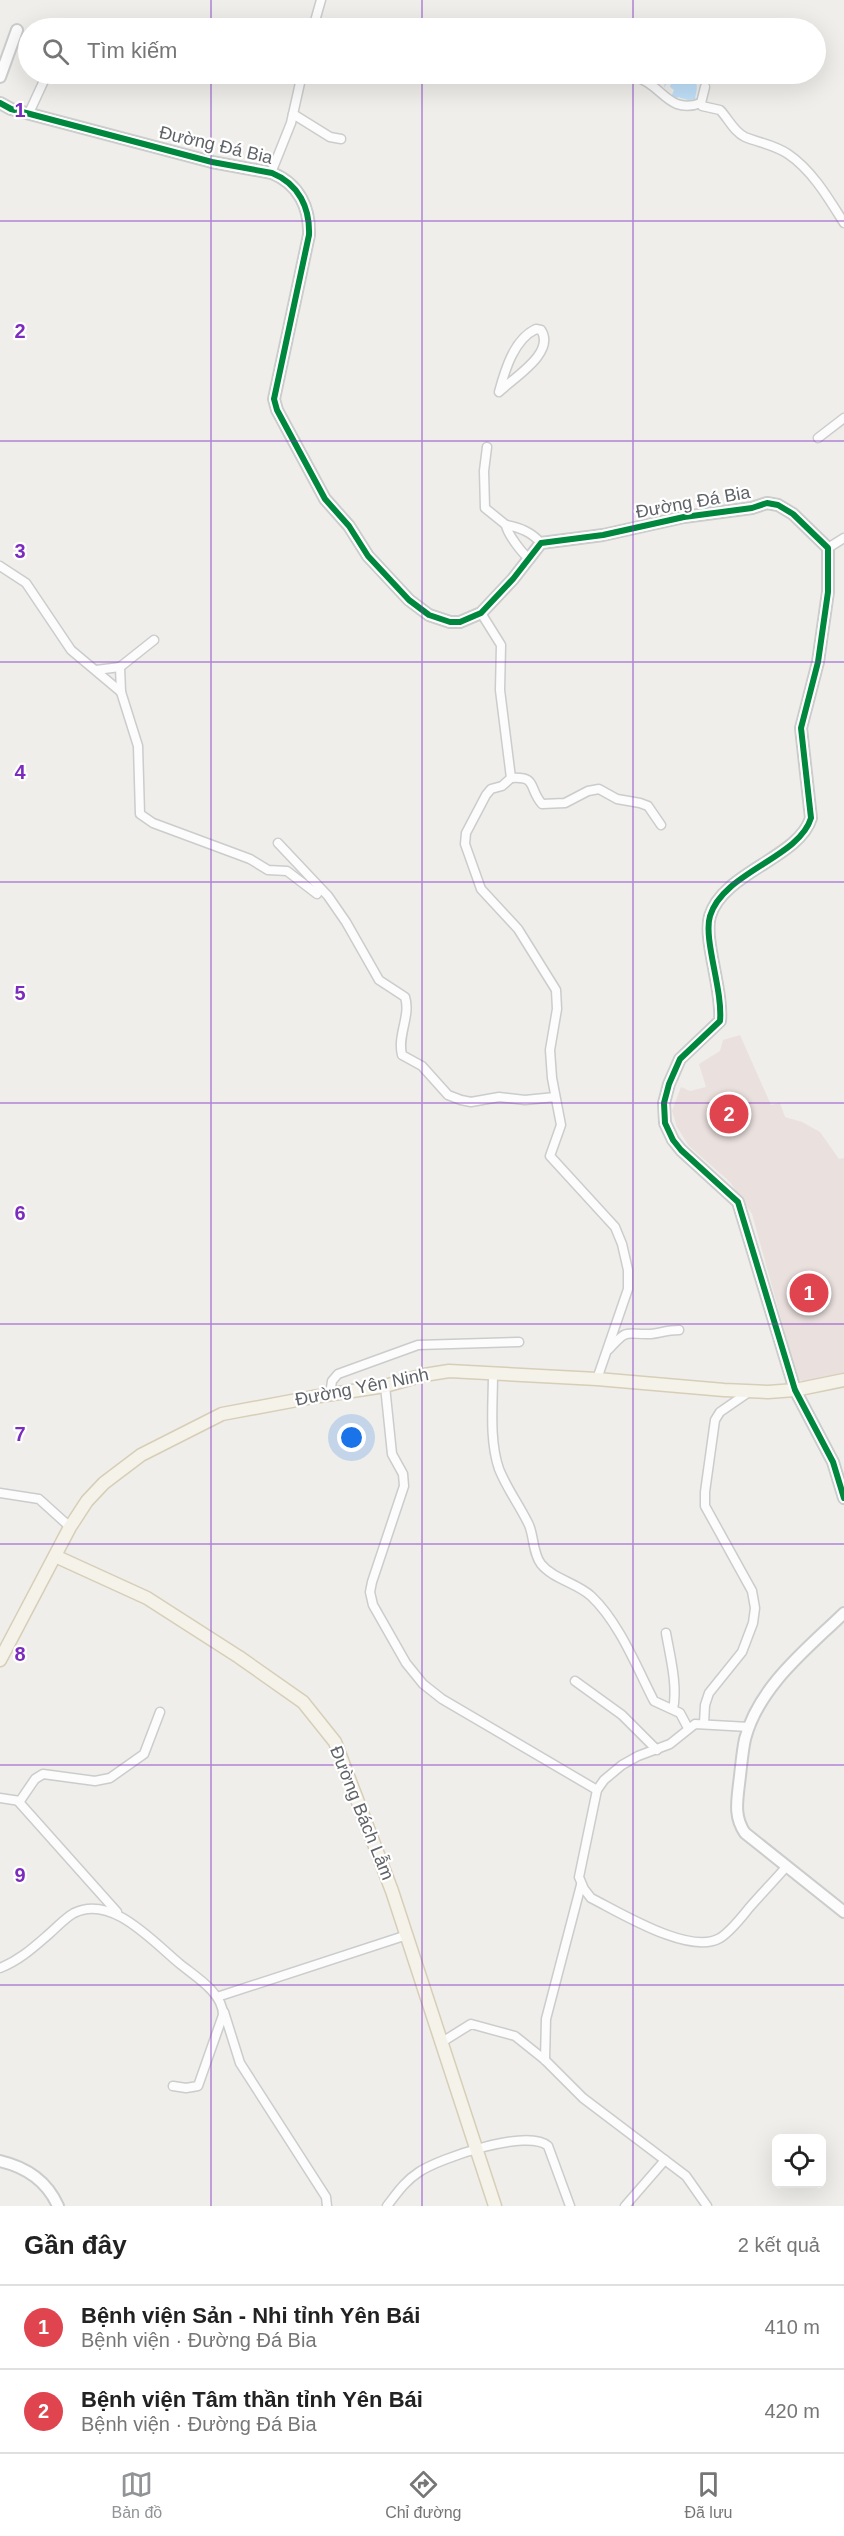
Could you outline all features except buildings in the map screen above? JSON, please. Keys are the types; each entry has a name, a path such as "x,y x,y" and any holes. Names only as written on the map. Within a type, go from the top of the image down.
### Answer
{"main road":[{"name":"Đường Yên Ninh","path":"0,1660 70,1527 87,1501 120,1470 141,1455 222,1414 385,1386 439,1372 597,1379 750,1391 795,1390 844,1380"},
{"name":"Đường Bách Lẫm","path":"55,1556 147,1598 239,1657 303,1702 335,1743 392,1891 495,2206"}],"street":[{"path":"316,18 321,0"},
{"path":"0,77 17,30"},
{"path":"29,113 42,84"},
{"path":"271,172 288,134 300,84"},
{"path":"650,84 668,100 681,106 701,103"},
{"path":"701,103 705,87"},
{"name":"Đường Đá Bia","path":"0,103 29,113 212,162 271,172 282,177 307,206 310,217 309,235 274,389 277,410 325,499 349,526 368,556 409,600 429,615 450,622 460,622 481,613"},
{"path":"701,103 702,106 720,110 745,136 771,145 790,155 833,203 844,223"},
{"path":"293,114 330,137 341,139"},
{"path":"541,330 545,336 545,344 534,360 499,392 509,362 519,343 531,332 541,330"},
{"path":"818,438 844,418"},
{"path":"488,447 484,471 485,508 506,525 520,528 534,535 541,543 530,559 481,613 501,645 500,690 511,778"},
{"name":"Đường Đá Bia","path":"541,543 603,535 701,514 752,508 767,503 793,514 828,548"},
{"path":"506,525 507,532 514,538 522,555 530,559"},
{"path":"844,538 828,548 828,592 818,662 801,728 812,810 809,824 794,841 727,889 713,906 708,929 720,997 720,1021 680,1059 669,1084 663,1114 668,1130 681,1150 738,1202 795,1390 833,1462 844,1498"},
{"path":"0,566 26,583 71,650 121,692"},
{"path":"96,670 120,667 154,640"},
{"path":"120,667 121,692 138,746 140,814 153,823 250,859 268,870 287,871 317,894"},
{"path":"597,1379 627,1294 628,1270 622,1244 615,1227 551,1158 551,1150 561,1125 555,1097 550,1050 557,1009 556,990 518,929 481,889 465,844 466,834 491,789 502,786 511,778 524,777 529,780 542,804 565,803 588,791 599,789 617,799 640,802 648,806 661,825"},
{"path":"278,843 328,896 346,922 379,980 405,997 407,1012 401,1039 402,1055 422,1066 442,1090 461,1100 471,1102 499,1097 525,1100 555,1097"},
{"path":"607,1351 620,1337 628,1333 647,1334 662,1330 678,1330"},
{"path":"330,1394 332,1381 338,1374 411,1346 519,1342"},
{"path":"493,1374 494,1443 497,1461 529,1525 540,1563 594,1599 632,1655 654,1701 682,1715 687,1728"},
{"path":"385,1386 392,1454 403,1474 404,1486 372,1582 370,1592 373,1605 406,1663 431,1691 597,1790"},
{"path":"704,1723 705,1705 709,1694 742,1652 755,1613 752,1591 707,1511 704,1497 715,1420 720,1412 750,1391"},
{"path":"0,1493 39,1499 70,1527"},
{"path":"844,1614 787,1669 764,1698 749,1727 745,1741 737,1815 745,1833 844,1912"},
{"path":"666,1633 674,1694 673,1709"},
{"path":"575,1681 622,1715 657,1750"},
{"path":"18,1801 24,1797 34,1779 43,1774 95,1781 110,1778 144,1754 160,1712"},
{"path":"545,2061 546,2019 581,1885 579,1873 597,1790 604,1780 627,1761 670,1744 694,1724 749,1727"},
{"path":"0,1798 18,1801 122,1916 217,1997 223,2008 240,2063 326,2197 327,2206"},
{"path":"581,1885 591,1898 662,1934 704,1942 718,1939 732,1928 786,1867"},
{"path":"2,1966 26,1954 75,1913 95,1908 109,1910 122,1916"},
{"path":"217,1997 407,1935"},
{"path":"173,2086 186,2088 198,2086 223,2015 223,2008"},
{"path":"442,2042 471,2024 515,2036 545,2061 582,2098 686,2176 707,2206"},
{"path":"387,2206 400,2188 422,2170 477,2150 517,2140 536,2140 545,2143 550,2150 570,2206"},
{"path":"628,2204 665,2160"},
{"path":"0,2161 28,2171 44,2183 58,2206"}],"shaded area":[{"path":"740,1035 771,1105 780,1103 785,1117 802,1122 820,1132 839,1159 844,1158 844,1373 810,1382 798,1380 752,1214 730,1182 689,1146 677,1127 672,1111 681,1087 690,1091 706,1087 699,1064 720,1051 723,1040"}],"water":[{"path":"671,84 697,84 695,99 688,100 678,97 676,100 671,97 674,90 670,87"}],"cycle path":[{"path":"0,103 11,109 212,162 272,173 296,190 305,206 309,235 274,399 277,410 325,499 349,526 368,556 409,600 429,615 450,622 460,622 481,613 513,579 541,543 603,535 684,517 752,508 767,503 778,505 793,514 828,548 828,592 818,662 801,728 811,818 804,832 792,844 730,888 718,901 710,916 709,938 719,995 720,1021 680,1059 664,1103 665,1123 673,1140 738,1202 795,1390 833,1462 844,1498"}],"place":[{"name":"Bệnh viện Tâm thần tỉnh Yên Bái","path":"729,1114"},
{"name":"Bệnh viện Sản - Nhi tỉnh Yên Bái","path":"809,1293"}]}
